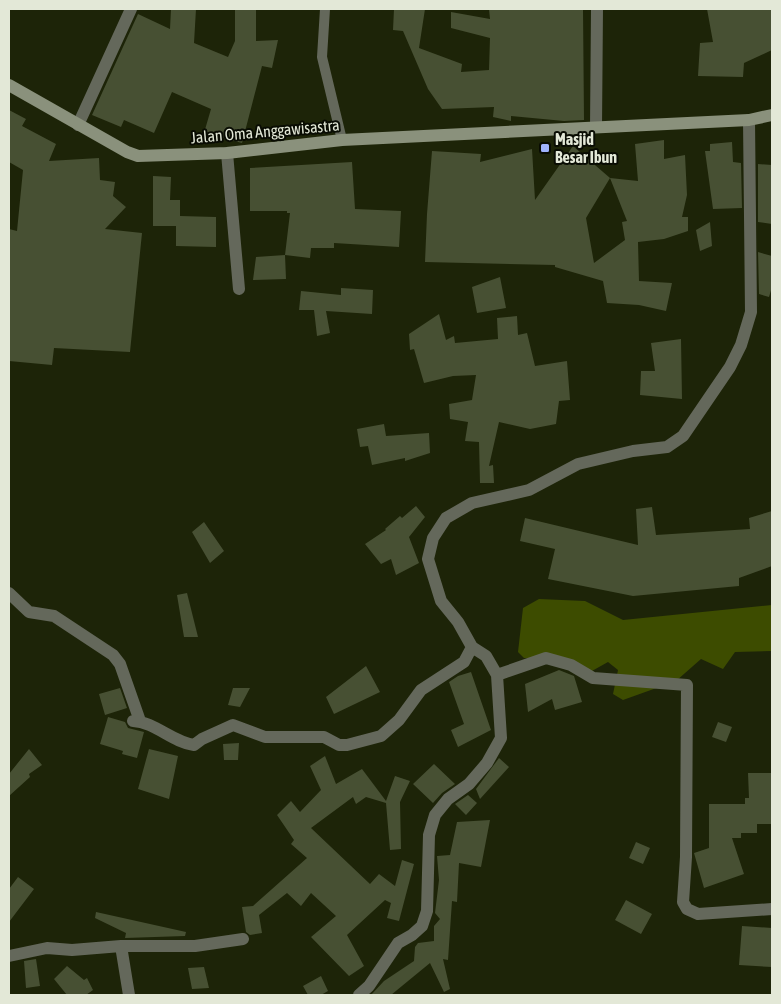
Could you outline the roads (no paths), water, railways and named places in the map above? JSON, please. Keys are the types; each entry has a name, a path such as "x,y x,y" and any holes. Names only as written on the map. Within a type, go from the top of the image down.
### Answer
{"main road":[{"name":"Jalan Oma Anggawisastra","path":"9,85 126,152 138,156 227,153 342,140 596,126 749,120 772,114"}],"street":[{"path":"78,125 130,9"},
{"path":"596,9 596,126"},
{"path":"359,995 369,986 398,943 412,935 422,926 427,911 429,835 434,815 448,799 468,784 487,763 501,738 497,675 486,656 472,646 458,622 441,601 428,559 433,538 446,518 472,503 529,490 578,464 675,443 700,413 730,367 741,345 751,312 749,120"},
{"path":"227,153 240,289"},
{"path":"9,593 29,612 54,616 113,655 120,664 137,721 182,744 194,745 202,739 233,725 265,737 324,737 339,744 347,745 381,736 399,720 421,690 464,662 472,646"},
{"path":"497,675 546,658 571,665 593,678 687,685 686,857 683,902 687,909 698,914 772,908"},
{"path":"9,956 47,948 72,950 121,946 195,946 243,939"},
{"path":"121,946 129,995"}],"lane":[{"path":"325,9 322,57 342,140"}],"place":[{"name":"Masjid Besar Ibun","path":"545,148"}]}
